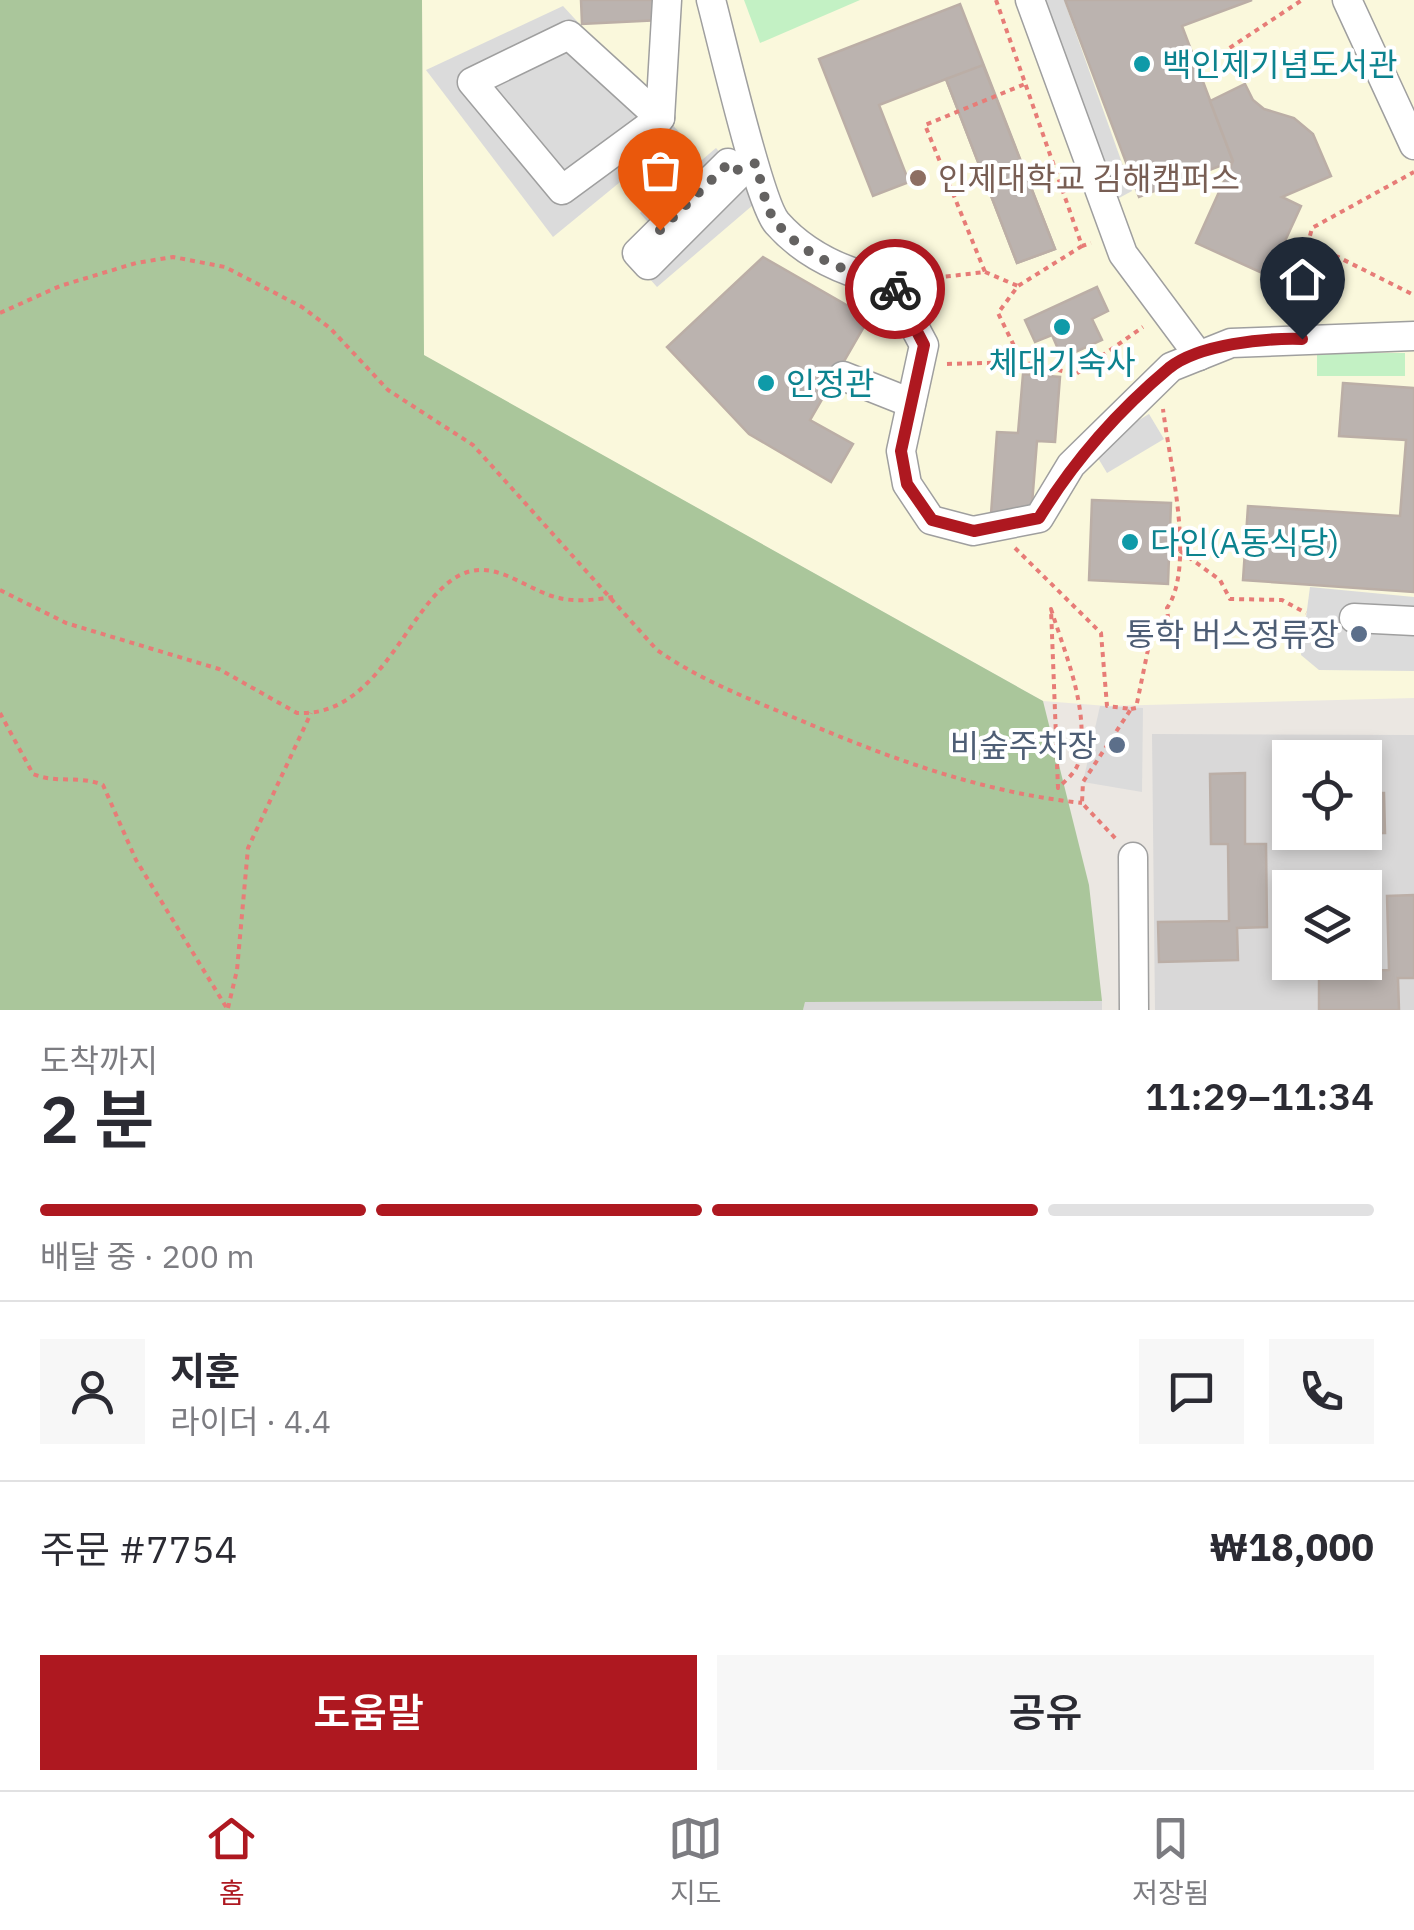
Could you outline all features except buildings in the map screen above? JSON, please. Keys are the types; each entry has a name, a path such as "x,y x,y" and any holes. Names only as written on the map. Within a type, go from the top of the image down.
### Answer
{"street":[{"path":"660,118 667,0"},
{"path":"711,0 745,167 774,220 815,256 863,277 892,282 924,345 901,451 907,484 932,520 974,531 1039,518 1071,465 1170,367 1231,343 1414,336"},
{"path":"1030,0 1123,254 1199,356"},
{"path":"1347,0 1414,144"},
{"path":"569,35 660,118 562,190 472,82 569,35"},
{"path":"843,376 911,403"},
{"path":"1354,618 1414,621"},
{"path":"1133,857 1134,1010"}],"path":[{"path":"996,0 1082,246"},
{"path":"1213,59 1302,0"},
{"path":"985,272 925,125 1025,84"},
{"path":"1302,339 1312,228 1414,172"},
{"path":"1022,362 998,313 1018,286 1082,246 1096,242"},
{"path":"1308,242 1414,295"},
{"path":"0,314 60,286 136,262 173,258 225,267 302,306 330,328 388,390 473,445 658,650 694,675 900,762 1016,796 1082,803 1133,857"},
{"path":"892,282 985,272 1018,286"},
{"path":"918,365 1022,362 1076,374 1143,326"},
{"path":"995,528 1100,633 1107,706 1136,708 1152,630 1169,627 1167,608 1175,596 1180,550 1160,380"},
{"path":"1180,550 1220,580 1230,599 1282,600 1306,614"},
{"path":"0,590 66,623 219,668 297,713 311,714 335,704 384,669 440,592 470,571 497,573 559,598 612,597"},
{"path":"1051,609 1075,683 1081,724 1077,767 1058,788 1051,609"},
{"path":"1082,803 1084,782 1130,709"},
{"path":"0,713 33,774 49,781 89,779 102,786 136,860 228,1010"},
{"path":"228,1010 237,970 248,848 311,714"}],"shaded area":[{"name":"인제대학교 김해캠퍼스","path":"422,0 1414,0 1414,698 1107,706 1043,701 423,355"},
{"path":"1037,0 1064,0 1132,191 1108,204"},
{"path":"563,6 680,133 553,237 426,70"},
{"path":"716,148 760,199 657,287 626,252 653,228 640,213"},
{"path":"1149,414 1164,439 1107,473 1092,448"},
{"name":"통학 버스정류장","path":"1310,587 1414,597 1414,671 1319,670 1301,655"},
{"name":"비숲주차장","path":"1100,706 1143,708 1142,792 1083,782"},
{"path":"1152,734 1414,735 1414,1010 1155,1010"},
{"path":"1102,1001 1102,1010 803,1010 805,1002"}],"green space":[{"path":"0,0 422,0 424,355 1043,701 1089,885 1102,1001 805,1002 803,1010 0,1010"},
{"path":"744,0 860,0 760,43"},
{"path":"1317,353 1405,353 1405,376 1317,376"}],"way so far":[{"path":"660,230 728,164 734,171 756,163 774,220 815,256 863,277 892,282 895,289"}],"place":[{"name":"백인제기념도서관","path":"1142,64"},
{"name":"인제대학교 김해캠퍼스","path":"918,178"},
{"name":"체대기숙사","path":"1062,327"},
{"name":"인정관","path":"766,383"},
{"name":"다인(A동식당)","path":"1130,542"},
{"name":"통학 버스정류장","path":"1359,634"},
{"name":"비숲주차장","path":"1117,745"}],"route":[{"path":"895,289 924,345 901,451 907,484 932,520 974,531 1039,518 1071,465 1170,367 1231,343 1302,339"}]}
